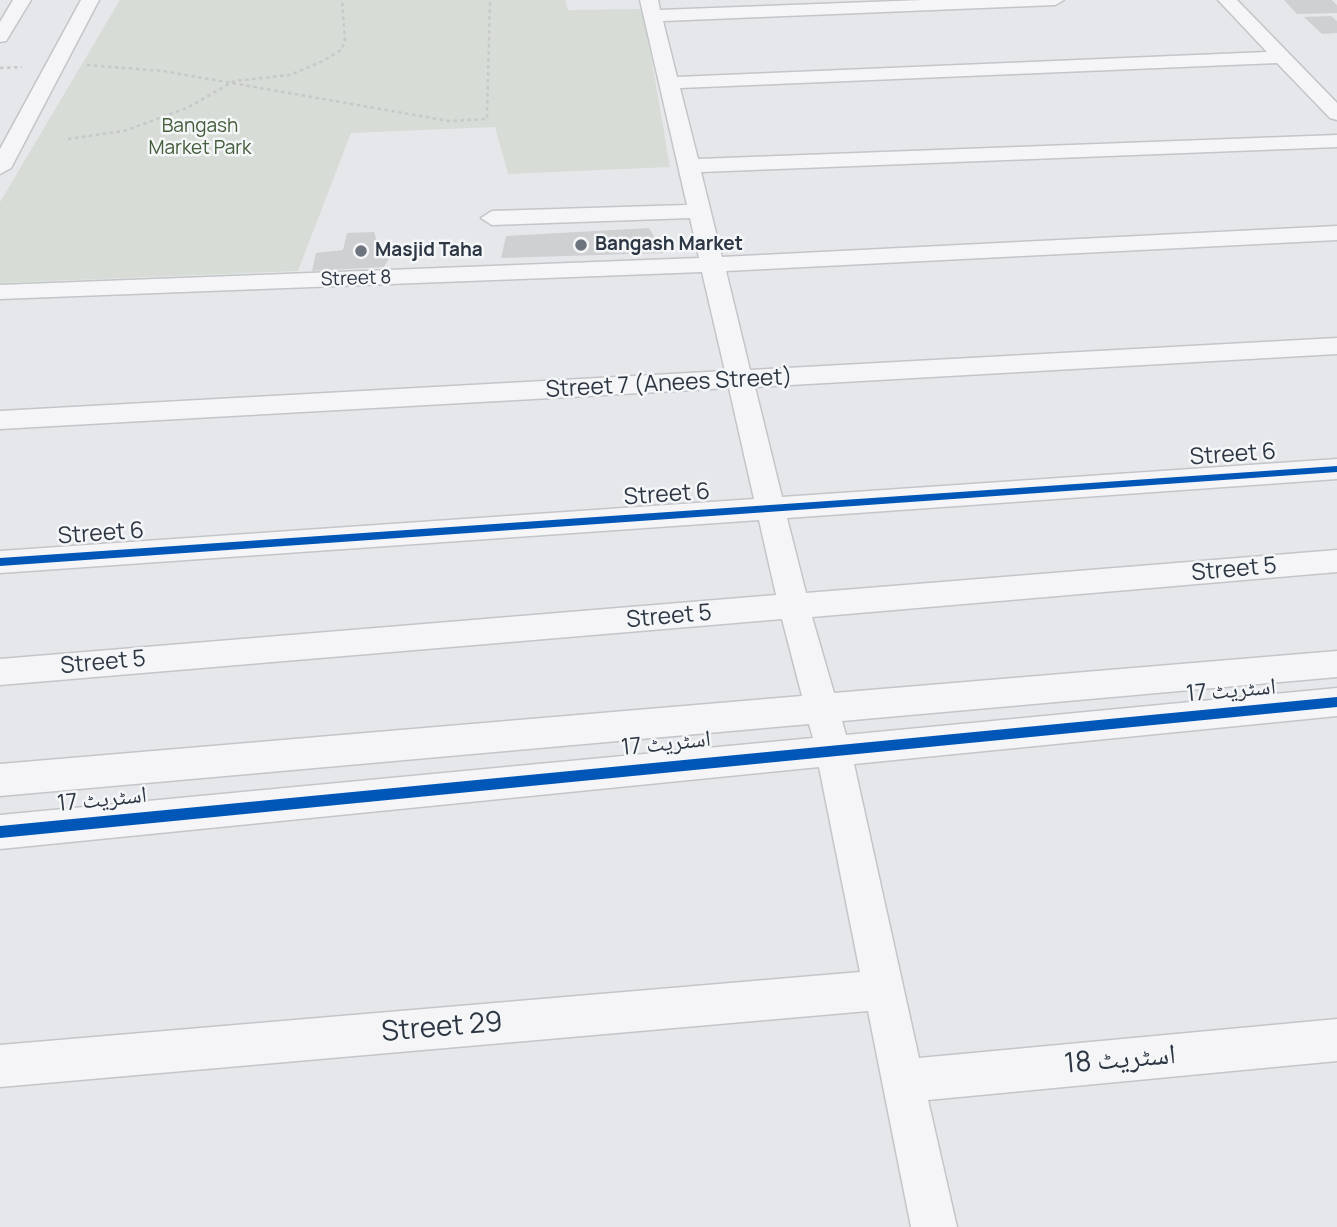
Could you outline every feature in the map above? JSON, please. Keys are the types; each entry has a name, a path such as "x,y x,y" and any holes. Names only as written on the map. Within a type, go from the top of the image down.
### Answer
{"street":[{"path":"0,37 22,0"},
{"path":"0,169 90,0"},
{"path":"933,1227 833,749 794,607 651,8 1055,0"},
{"path":"1227,0 1337,114"},
{"path":"670,83 1282,57"},
{"path":"1314,90 1337,89"},
{"path":"689,166 1337,141"},
{"path":"492,218 700,211"},
{"name":"Street 8","path":"0,292 713,265 1337,233"},
{"name":"Street 7 (Anees Street)","path":"0,419 1337,346"},
{"name":"Street 6","path":"0,562 1337,469"},
{"name":"Street 5","path":"0,672 1337,561"},
{"name":"اسٹریٹ 17","path":"0,780 1337,664"},
{"name":"اسٹریٹ 17","path":"0,832 1337,702"},
{"name":"Street 29","path":"0,1066 884,990"},
{"name":"اسٹریٹ 18","path":"903,1081 1337,1040"}],"path":[{"path":"68,139 101,137 124,131 187,108 242,79 305,70 341,50 345,41 346,24 342,0"},
{"path":"82,65 163,71 411,116 449,121 487,119 490,0"},
{"path":"0,68 6,68"}],"green space":[{"name":"Bangash Market Park","path":"120,0 565,0 568,10 643,9 670,167 508,174 495,127 351,133 298,271 0,283 0,202"}],"building":[{"path":"1284,0 1332,0 1337,5 1337,13 1297,14"},
{"path":"1331,16 1337,21 1337,33 1322,34 1304,17"},
{"name":"Bangash Market","path":"649,228 664,253 501,258 506,236"},
{"name":"Masjid Taha","path":"374,232 378,244 395,248 384,267 312,271 316,253 343,250 347,233"}],"cycle path":[{"path":"0,562 1337,469"},
{"path":"0,832 1337,702"}],"place":[{"name":"Bangash Market","path":"581,245"},
{"name":"Masjid Taha","path":"361,251"}]}
